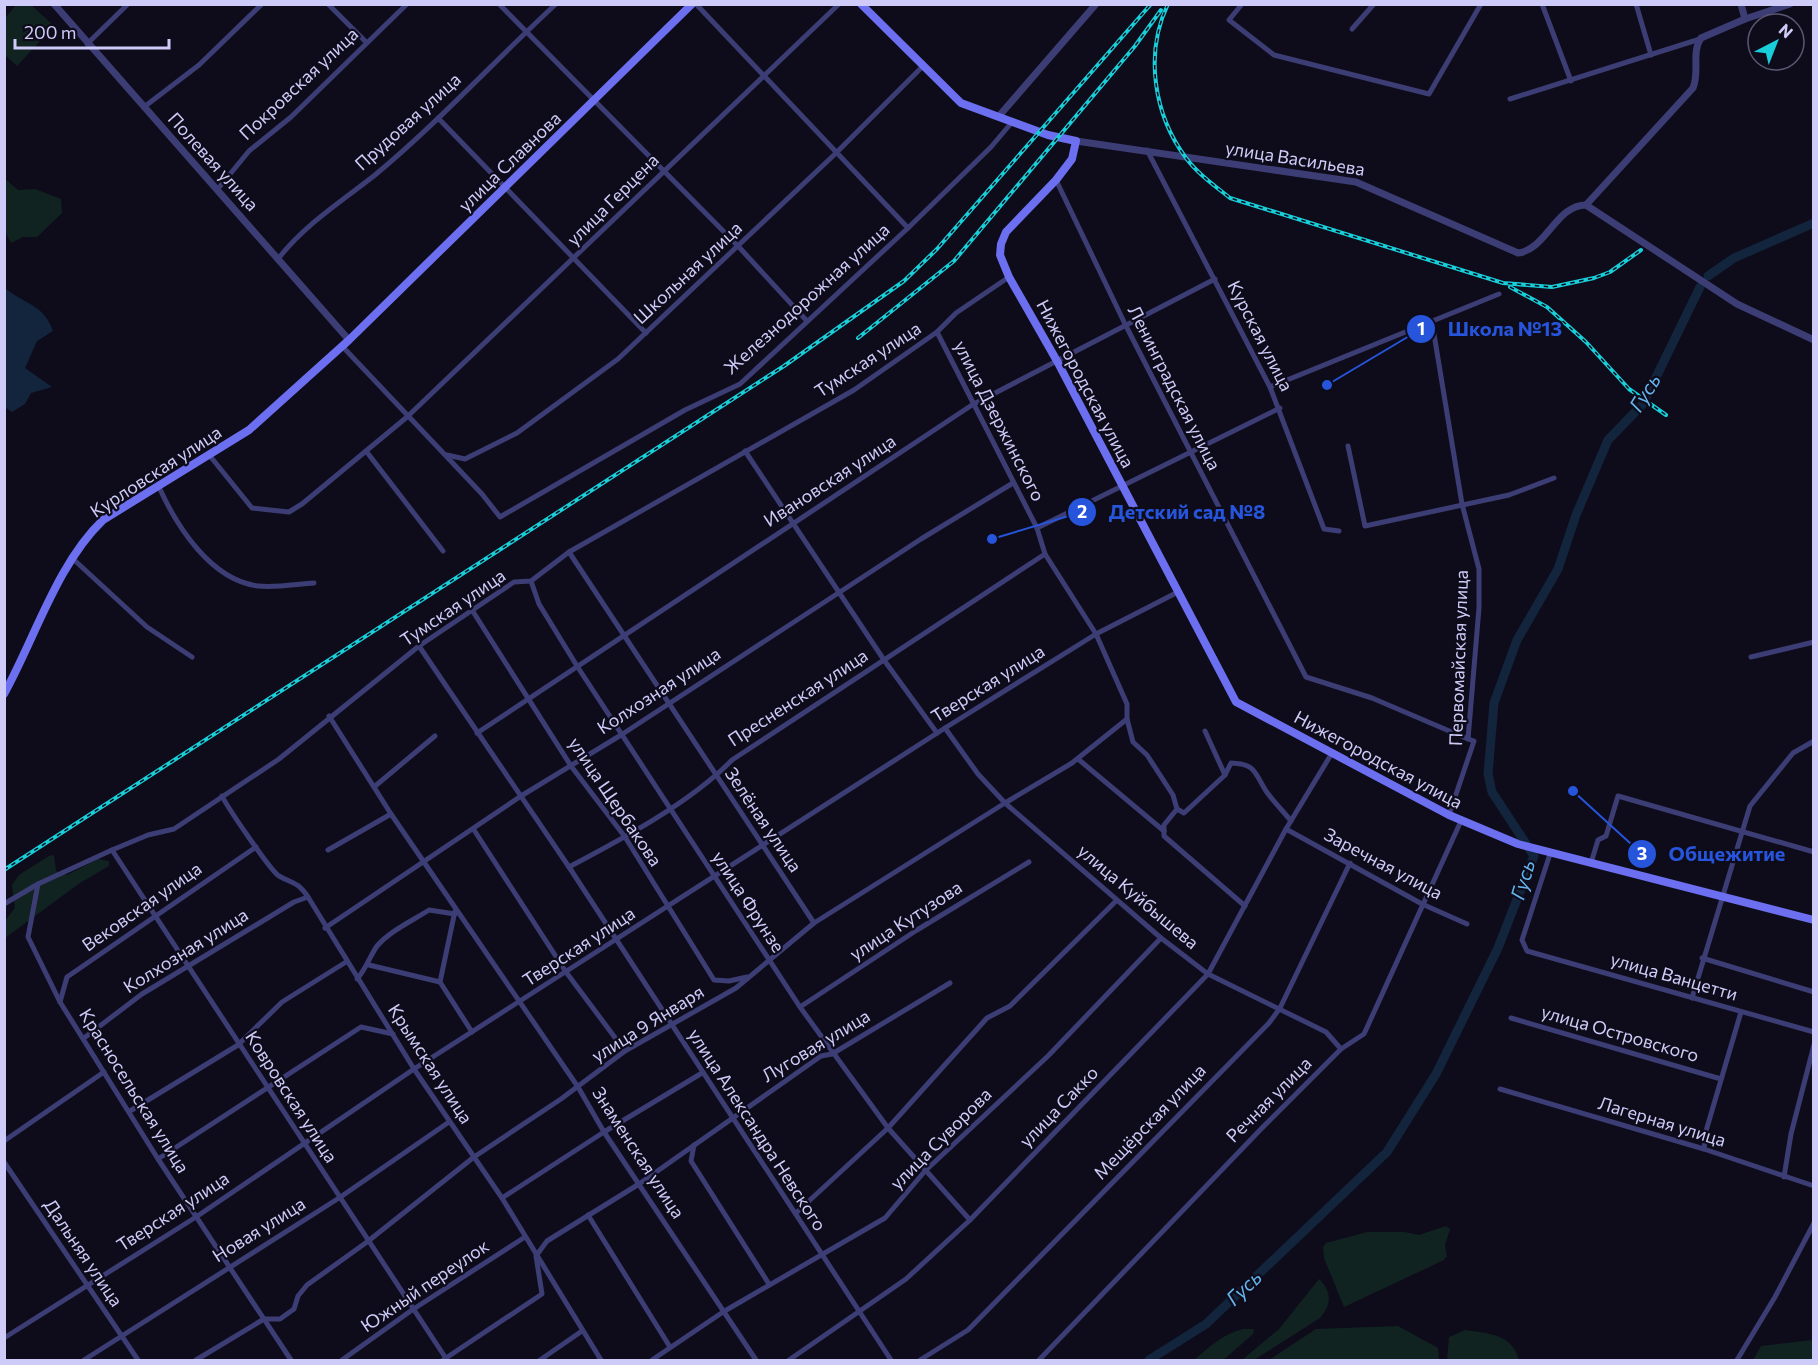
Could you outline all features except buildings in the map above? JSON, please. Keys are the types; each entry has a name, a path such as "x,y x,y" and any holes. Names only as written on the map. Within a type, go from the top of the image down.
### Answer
{"main road":[{"name":"улица Славнова","path":"349,340 694,4"},
{"path":"861,4 961,103 1048,135 1076,141"},
{"name":"Нижегородская улица","path":"1076,141 1072,159 1056,180 1006,232 1001,244 1000,255 1009,277 1057,361 1236,702 1449,815 1518,844 1814,920"},
{"name":"Курловская улица","path":"4,694 72,558 88,535 103,520 210,456 249,429 349,340"}],"street":[{"name":"Полевая улица","path":"54,4 349,340"},
{"path":"87,44 128,4"},
{"path":"144,107 199,65 262,4"},
{"path":"328,4 366,42"},
{"name":"Покровская улица","path":"217,190 249,152 291,117 406,4"},
{"path":"499,4 738,246 807,321"},
{"name":"Прудовая улица","path":"279,259 313,225 375,175 438,118 556,4"},
{"path":"694,4 908,228"},
{"name":"улица Герцена","path":"210,456 252,508 289,512 407,417 574,260 663,170 839,4"},
{"path":"999,116 1096,4"},
{"path":"1242,4 1229,20 1274,56 1429,94 1481,4"},
{"path":"1352,29 1374,4"},
{"path":"1542,4 1571,81"},
{"path":"1636,4 1651,55"},
{"path":"1741,4 1745,19"},
{"path":"1510,99 1651,55 1790,4"},
{"name":"улица Васильева","path":"1076,141 1356,182 1518,253 1531,249 1568,211 1586,205 1693,88 1697,74 1697,43 1701,38"},
{"name":"Школьная улица","path":"446,455 465,459 517,434 618,359 835,154 923,66"},
{"path":"438,118 646,333"},
{"name":"Железнодорожная улица","path":"446,455 500,517 685,410 740,384 908,228 991,147 1013,121"},
{"name":"Курская улица","path":"1147,150 1280,408 1324,529 1339,531"},
{"name":"Ленинградская улица","path":"1056,180 1125,324 1306,677 1372,698 1468,739"},
{"path":"1586,205 1737,304 1814,340"},
{"name":"Тумская улица","path":"4,904 38,884 112,850 148,835 174,829 279,759 329,716 419,646 514,582 531,581 569,552 854,390 937,332 956,313 1009,277"},
{"name":"Ивановская улица","path":"477,733 972,405 1215,279"},
{"path":"1270,387 1499,294"},
{"name":"Первомайская улица","path":"1431,322 1462,504 1479,568 1479,608 1468,739 1474,741 1449,815"},
{"name":"улица Дзержинского","path":"937,332 972,405 1037,528 1045,554 1096,634 1127,704 1127,719 1133,742 1147,755 1173,795 1177,808"},
{"path":"342,346 407,417 446,455"},
{"path":"1037,528 1122,484 1280,408"},
{"path":"1348,446 1365,526 1509,495 1554,478"},
{"path":"745,451 884,660 937,733"},
{"path":"366,452 443,551"},
{"name":"Колхозная улица","path":"325,928 474,830 521,796 621,735 840,591 1013,483"},
{"path":"159,487 188,538 211,562 227,572 246,583 260,586 314,583"},
{"name":"Зелёная улица","path":"569,552 670,703 762,848 814,923"},
{"name":"Пресненская улица","path":"569,867 625,837 716,776 732,760 1045,554"},
{"path":"72,558 140,622 192,657"},
{"name":"улица Фрунзе","path":"531,581 539,604 577,666 714,878 832,1054 888,1128 970,1220"},
{"name":"Тверская улица","path":"4,1338 195,1217 414,1069 762,848 937,733 1096,634 1178,592"},
{"name":"улица Щербакова","path":"472,610 571,766 625,837 714,980 729,981 750,976"},
{"path":"1751,657 1814,642"},
{"name":"улица Александра Невского","path":"419,646 569,867 669,1025 796,1213 891,1360"},
{"name":"Знаменская улица","path":"329,716 391,814 578,1087 604,1132 756,1360"},
{"name":"улица 9 Января","path":"196,1360 264,1319 280,1319 294,1309 298,1296 307,1285 367,1242 474,1157 578,1087 625,1051 735,988 814,923 1078,759 1127,719"},
{"name":"улица Куйбышева","path":"945,728 978,774 1005,803 1161,938 1208,974 1326,1032 1341,1049"},
{"path":"1204,731 1225,775"},
{"path":"374,787 435,736"},
{"path":"1692,998 1721,895 1755,799 1793,753 1814,741"},
{"name":"улица Сакко","path":"789,1360 906,1279 970,1220 1208,974 1286,829 1332,753"},
{"path":"1078,759 1164,831"},
{"path":"1245,906 1164,836 1164,825 1177,808 1184,813 1225,775 1231,763 1245,764 1257,772 1266,791 1291,821"},
{"name":"Крымская улица","path":"222,796 229,810 278,876 300,885 448,1122 502,1198 601,1360"},
{"path":"1591,863 1598,840 1606,836 1617,796 1814,852"},
{"path":"328,850 391,814"},
{"name":"Речная улица","path":"1038,1360 1198,1193 1341,1049 1364,1034 1461,821"},
{"name":"Заречная улица","path":"1286,829 1422,904 1467,924"},
{"path":"474,830 566,972 625,1051"},
{"name":"Вековская улица","path":"60,1002 67,977 256,847"},
{"name":"Ковровская улица","path":"112,850 445,1360"},
{"name":"улица Ванцетти","path":"1550,854 1522,940 1527,951 1814,1032"},
{"name":"улица Кутузова","path":"800,1007 917,930 1029,862"},
{"name":"Мещёрская улица","path":"920,1360 968,1330 1280,1008 1350,863"},
{"name":"Красносельская улица","path":"38,884 28,937 60,1002 195,1217 291,1360"},
{"name":"Колхозная улица","path":"84,1038 133,1001 294,902 308,897"},
{"path":"796,1213 888,1128 987,1018 1010,1006 1116,901"},
{"path":"440,982 456,907"},
{"path":"357,979 369,965 376,947 387,937 429,910 455,914"},
{"name":"улица Суворова","path":"652,1360 723,1312 885,1218 925,1171 1048,1056 1161,938"},
{"path":"1702,958 1814,992"},
{"path":"130,1111 238,1045 282,1002 346,962"},
{"path":"369,965 440,982 472,1032"},
{"name":"Луговая улица","path":"536,1256 547,1241 639,1184 731,1117 821,1056 832,1054 950,983"},
{"path":"1704,1149 1706,1131 1741,1012"},
{"name":"улица Островского","path":"1511,1018 1721,1079"},
{"path":"158,1158 361,1027 393,1034"},
{"path":"1784,1177 1791,1134 1814,1045"},
{"path":"4,1141 104,1072"},
{"path":"502,1198 702,1072"},
{"name":"Лагерная улица","path":"1500,1089 1704,1149 1814,1186"},
{"name":"Новая улица","path":"84,1360 339,1198 448,1122"},
{"path":"694,1145 691,1161 769,1284"},
{"name":"Дальняя улица","path":"4,1162 85,1286 138,1360"},
{"path":"588,1215 670,1347"},
{"path":"1737,1360 1775,1297 1814,1222"},
{"name":"Южный переулок","path":"342,1360 412,1310 525,1237"},
{"path":"445,1360 542,1294 536,1256"},
{"path":"540,1360 582,1331"}],"green space":[{"path":"17,4 31,5 54,26 17,66 4,54 5,18"},
{"path":"4,178 18,190 35,189 61,199 62,213 37,237 23,237 11,243 5,232"},
{"path":"54,855 56,871 67,875 98,859 109,861 109,866 80,883 5,938 4,922 15,908 12,885 19,875"},
{"path":"1446,1226 1450,1229 1445,1245 1447,1256 1444,1260 1344,1307 1324,1258 1323,1247 1326,1243 1367,1232 1404,1232 1419,1235"},
{"path":"1319,1279 1329,1298 1327,1308 1320,1318 1254,1360 1242,1360 1279,1329"},
{"path":"1398,1326 1438,1348 1439,1360 1269,1360 1316,1329"},
{"path":"1243,1329 1254,1329 1253,1334 1223,1360 1194,1360 1223,1338"},
{"path":"1465,1330 1498,1336 1511,1344 1519,1360 1447,1360 1449,1337"},
{"path":"1813,1340 1813,1360 1753,1360 1761,1346"}],"water":[{"path":"4,287 44,315 53,331 37,341 25,368 52,387 31,393 25,404 12,412 5,407"}],"waterway":[{"name":"Гусь","path":"1708,276 1734,258 1814,223"},
{"name":"Гусь","path":"1149,1360 1206,1324 1387,1152 1436,1074 1498,948 1534,856 1492,792 1488,774 1494,703 1517,640 1558,569 1576,515 1608,440 1643,404 1700,287"}],"railway":[{"path":"4,870 784,366 904,281 937,249 1151,4"},
{"path":"1168,4 1156,43 1155,63 1156,84 1166,123 1191,164 1230,198 1503,283 1552,287 1594,278 1610,272 1641,250"},
{"path":"858,338 954,261 1135,46 1161,10"},
{"path":"1510,287 1547,307 1586,342 1629,389 1666,415"}],"place":[{"name":"Школа №13","path":"1327,385"},
{"name":"Детский сад №8","path":"992,539"},
{"name":"Общежитие","path":"1573,791"}]}
